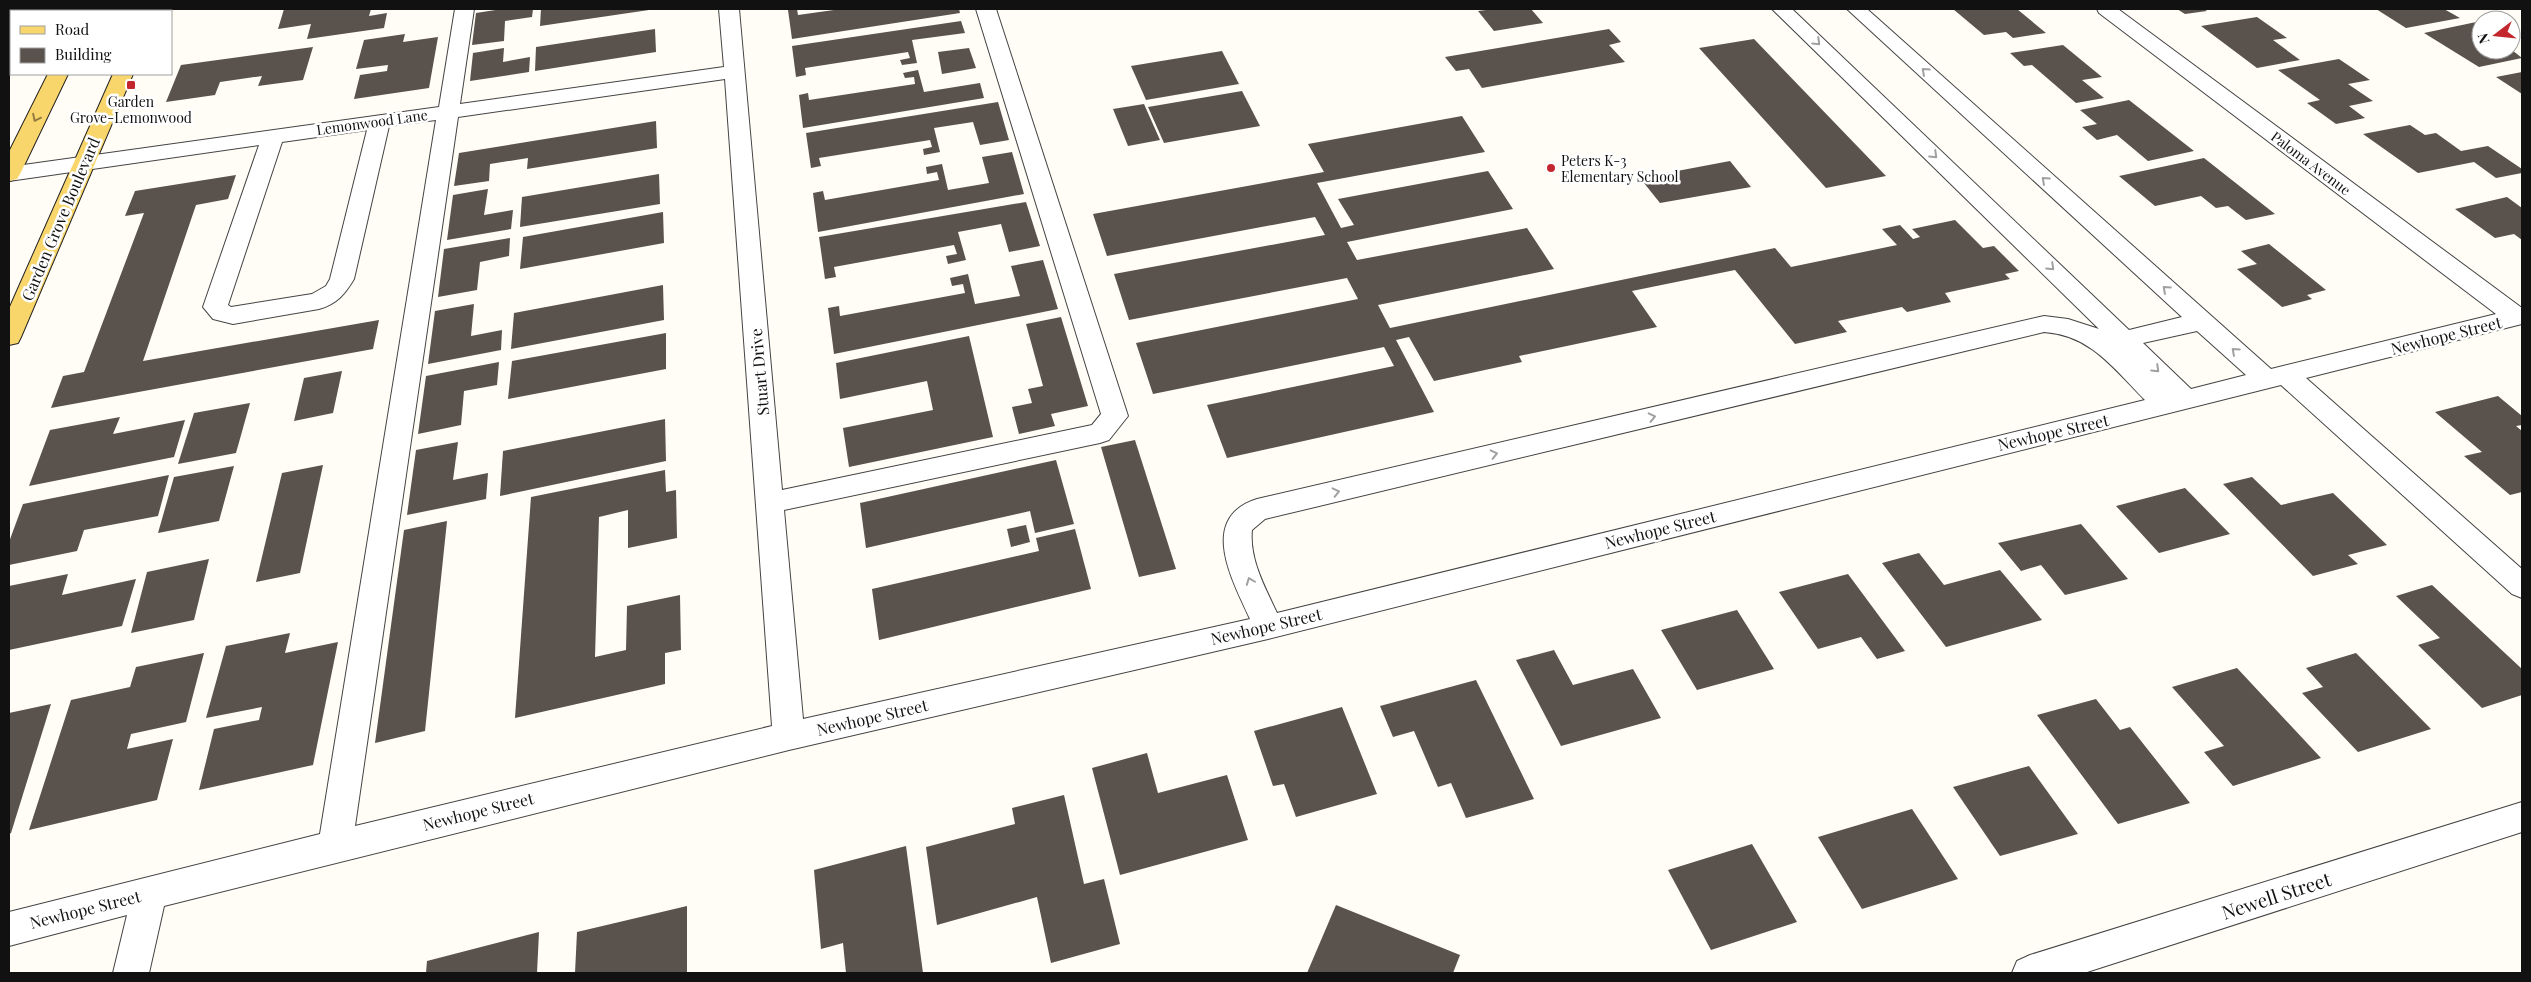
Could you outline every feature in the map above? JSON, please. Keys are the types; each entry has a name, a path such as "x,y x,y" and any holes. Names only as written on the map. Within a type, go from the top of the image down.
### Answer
{"main road":[{"path":"9,174 58,75"},
{"name":"Garden Grove Boulevard","path":"9,337 123,75"}],"street":[{"path":"335,846 464,9"},
{"name":"Stuart Drive","path":"729,9 789,736"},
{"path":"770,503 1100,433 1115,416 986,9"},
{"path":"1781,9 2125,339 2176,402"},
{"path":"1856,9 2202,321 2276,378 2522,586"},
{"name":"Paloma Avenue","path":"2106,9 2519,317"},
{"name":"Lemonwood Lane","path":"9,174 734,71"},
{"path":"273,136 215,307 222,313 233,316 319,301 335,291 342,279 380,121"},
{"name":"Newhope Street","path":"9,929 335,846 789,736 1268,627 2519,317"},
{"path":"2125,339 2202,321"},
{"path":"1268,627 1239,554 1237,539 1238,529 1244,520 1257,510 2044,324 2077,328 2092,336 2176,402"},
{"name":"Newell Street","path":"2030,973 2522,817"},
{"path":"131,973 150,893"}],"building":[{"path":"284,9 371,9 369,16 387,13 384,28 307,39 311,24 278,29"},
{"path":"502,9 533,9 532,17 505,21 504,41 472,45 476,13"},
{"path":"541,9 649,9 649,10 540,26"},
{"path":"797,9 798,15 841,9 959,9 960,13 792,39 788,10"},
{"path":"1531,9 1543,23 1494,31 1478,11"},
{"path":"1953,9 2017,9 2046,33 2013,38 2006,32 1984,35"},
{"path":"2177,9 2204,9 2207,11 2185,14"},
{"path":"2376,9 2444,9 2460,18 2406,28"},
{"path":"2257,17 2287,38 2273,40 2300,60 2257,68 2201,26"},
{"path":"961,21 965,33 912,40 917,63 902,65 900,60 910,58 908,52 805,68 806,75 796,77 792,46"},
{"path":"2471,23 2471,60 2512,60 2479,67 2424,33"},
{"path":"655,29 656,52 535,71 536,47"},
{"path":"1609,29 1621,42 1609,45 1625,62 1482,88 1469,69 1456,71 1445,57"},
{"path":"405,34 403,42 438,37 429,88 354,99 360,75 387,71 388,65 356,69 364,40"},
{"path":"1754,39 1886,176 1826,188 1699,48"},
{"path":"2063,45 2102,77 2082,80 2104,98 2076,103 2032,65 2024,66 2010,53"},
{"path":"313,47 303,80 258,86 262,76 220,82 215,95 166,102 181,65"},
{"path":"504,48 503,62 530,57 529,72 470,81 473,53"},
{"path":"969,48 976,68 942,74 938,52"},
{"path":"1222,51 1239,84 1146,100 1131,66"},
{"path":"2339,59 2370,80 2348,84 2373,101 2349,106 2365,118 2336,124 2307,103 2320,100 2278,70"},
{"path":"918,70 924,92 980,83 984,98 803,128 799,95 808,93 809,100 915,84 914,77 905,78 903,73"},
{"path":"2522,72 2522,94 2496,77"},
{"path":"1242,91 1260,126 1164,143 1148,107"},
{"path":"2129,100 2194,151 2148,161 2117,135 2097,140 2082,127 2097,124 2080,110"},
{"path":"998,102 1009,140 980,145 973,122 934,128 940,152 924,155 923,149 932,147 930,140 819,158 821,166 811,168 806,133"},
{"path":"1144,104 1160,140 1128,146 1113,109"},
{"path":"1462,116 1485,152 1317,183 1341,228 1354,225 1338,199 1488,171 1513,209 1347,242 1357,260 1527,228 1554,269 1378,305 1390,328 1775,248 1791,267 1897,245 1882,229 1900,225 1913,239 1920,237 1912,229 1955,220 1983,248 1994,246 2019,271 2005,274 2010,279 1945,293 1951,302 1907,312 1902,307 1838,321 1847,332 1795,344 1735,270 1632,291 1657,327 1519,356 1522,362 1434,381 1409,337 1396,340 1434,412 1227,458 1207,405 1394,366 1384,347 1153,394 1136,343 1358,299 1347,278 1129,320 1114,274 1325,235 1315,217 1107,256 1093,214 1324,172 1308,144"},
{"path":"656,121 657,148 527,169 528,158 490,164 489,181 454,186 459,153"},
{"path":"2410,125 2425,135 2436,133 2461,151 2488,146 2522,169 2522,173 2496,178 2474,162 2418,173 2363,134"},
{"path":"1012,152 1024,194 818,232 813,193 823,191 825,200 939,180 937,172 927,174 926,167 942,164 948,190 989,183 982,157"},
{"path":"2204,158 2275,214 2246,220 2228,206 2216,208 2201,196 2155,206 2119,176"},
{"path":"1730,161 1751,187 1660,203 1640,178"},
{"path":"659,174 660,204 520,227 522,197"},
{"path":"236,175 228,199 196,205 143,361 379,320 373,349 51,408 63,376 84,372 144,213 125,216 135,191"},
{"path":"488,189 484,215 513,210 511,229 447,240 453,195"},
{"path":"2507,197 2522,208 2522,240 2514,234 2495,238 2455,209"},
{"path":"1026,202 1040,246 1009,252 1001,224 958,232 966,260 948,264 946,256 957,254 954,245 834,267 836,277 825,279 819,237"},
{"path":"663,212 664,243 520,269 523,237"},
{"path":"510,238 509,256 480,262 477,290 438,297 444,249"},
{"path":"2269,244 2326,290 2307,295 2312,299 2282,307 2237,269 2257,264 2241,251"},
{"path":"1043,260 1058,309 834,354 828,308 839,306 840,316 965,293 963,284 952,286 950,278 968,274 975,304 1020,296 1011,266"},
{"path":"663,285 664,320 511,349 514,313"},
{"path":"474,304 471,336 502,330 501,350 428,364 435,311"},
{"path":"1061,317 1088,406 1051,414 1055,426 1019,434 1012,407 1032,403 1028,389 1043,386 1026,324"},
{"path":"666,333 666,369 508,399 512,361"},
{"path":"969,336 993,437 849,467 843,428 933,410 927,381 840,399 836,363"},
{"path":"499,362 497,385 464,391 461,425 418,434 426,376"},
{"path":"342,371 333,413 294,421 304,378"},
{"path":"2498,396 2522,416 2522,425 2516,426 2522,431 2522,492 2510,495 2464,456 2482,452 2435,412"},
{"path":"250,403 236,453 178,464 194,413"},
{"path":"120,417 113,434 185,420 174,457 29,486 50,430"},
{"path":"665,419 666,461 500,496 503,451"},
{"path":"1135,440 1176,569 1139,577 1101,447"},
{"path":"458,442 453,480 488,473 486,499 407,515 416,450"},
{"path":"1056,460 1074,524 1035,533 1030,511 866,548 860,503"},
{"path":"323,465 300,573 256,582 282,473"},
{"path":"234,466 219,521 158,533 174,477"},
{"path":"665,470 666,492 676,490 677,538 628,548 628,510 599,517 595,657 626,650 627,606 680,595 681,650 665,653 665,684 515,718 531,497"},
{"path":"169,475 158,516 84,530 77,551 9,565 9,542 23,504"},
{"path":"2252,477 2281,505 2333,493 2387,545 2348,555 2358,564 2313,576 2223,484"},
{"path":"2185,488 2230,534 2159,553 2116,506"},
{"path":"447,521 425,731 375,743 404,530"},
{"path":"2081,524 2128,579 2065,595 2041,565 2021,571 1998,543"},
{"path":"1026,525 1030,542 1011,547 1007,529"},
{"path":"1075,529 1091,589 879,640 872,589 1039,551 1036,538"},
{"path":"1919,553 1944,585 2000,570 2042,620 1946,647 1882,563"},
{"path":"209,559 194,620 131,633 147,572"},
{"path":"68,574 62,595 136,579 122,626 9,650 9,586"},
{"path":"1848,574 1905,651 1877,659 1861,637 1818,649 1779,592"},
{"path":"2432,585 2522,669 2522,695 2482,708 2418,645 2440,638 2396,596"},
{"path":"1737,610 1774,669 1697,690 1661,630"},
{"path":"290,633 285,653 338,642 313,765 199,790 214,729 259,720 262,707 206,718 226,646"},
{"path":"1554,650 1573,685 1633,669 1661,718 1561,746 1516,660"},
{"path":"204,653 186,722 131,734 127,749 173,739 157,800 29,830 71,700 130,687 136,667"},
{"path":"2356,653 2431,729 2358,752 2302,693 2323,687 2306,668"},
{"path":"2237,668 2321,758 2233,786 2204,752 2224,746 2172,687"},
{"path":"1476,680 1534,799 1466,818 1451,783 1438,787 1414,731 1393,737 1380,706"},
{"path":"2096,699 2120,730 2130,727 2190,803 2118,824 2037,715"},
{"path":"51,704 11,833 9,834 9,713"},
{"path":"1342,707 1377,794 1296,817 1284,784 1273,786 1254,731"},
{"path":"1147,753 1158,793 1227,775 1248,840 1120,875 1092,768"},
{"path":"2029,766 2078,834 2000,856 1953,787"},
{"path":"1064,795 1084,884 1104,879 1120,944 1051,963 1037,897 937,925 926,847 1015,824 1012,808"},
{"path":"1912,809 1958,879 1862,909 1818,837"},
{"path":"1752,844 1797,922 1711,950 1668,870"},
{"path":"906,846 923,973 846,973 843,943 821,949 814,870"},
{"path":"1336,905 1460,955 1453,973 1307,973"},
{"path":"687,906 687,973 575,973 577,932"},
{"path":"539,932 537,973 426,973 427,961"}],"place":[{"name":"Garden Grove-Lemonwood","path":"131,85"},
{"name":"Peters K-3 Elementary School","path":"1551,168"}]}
